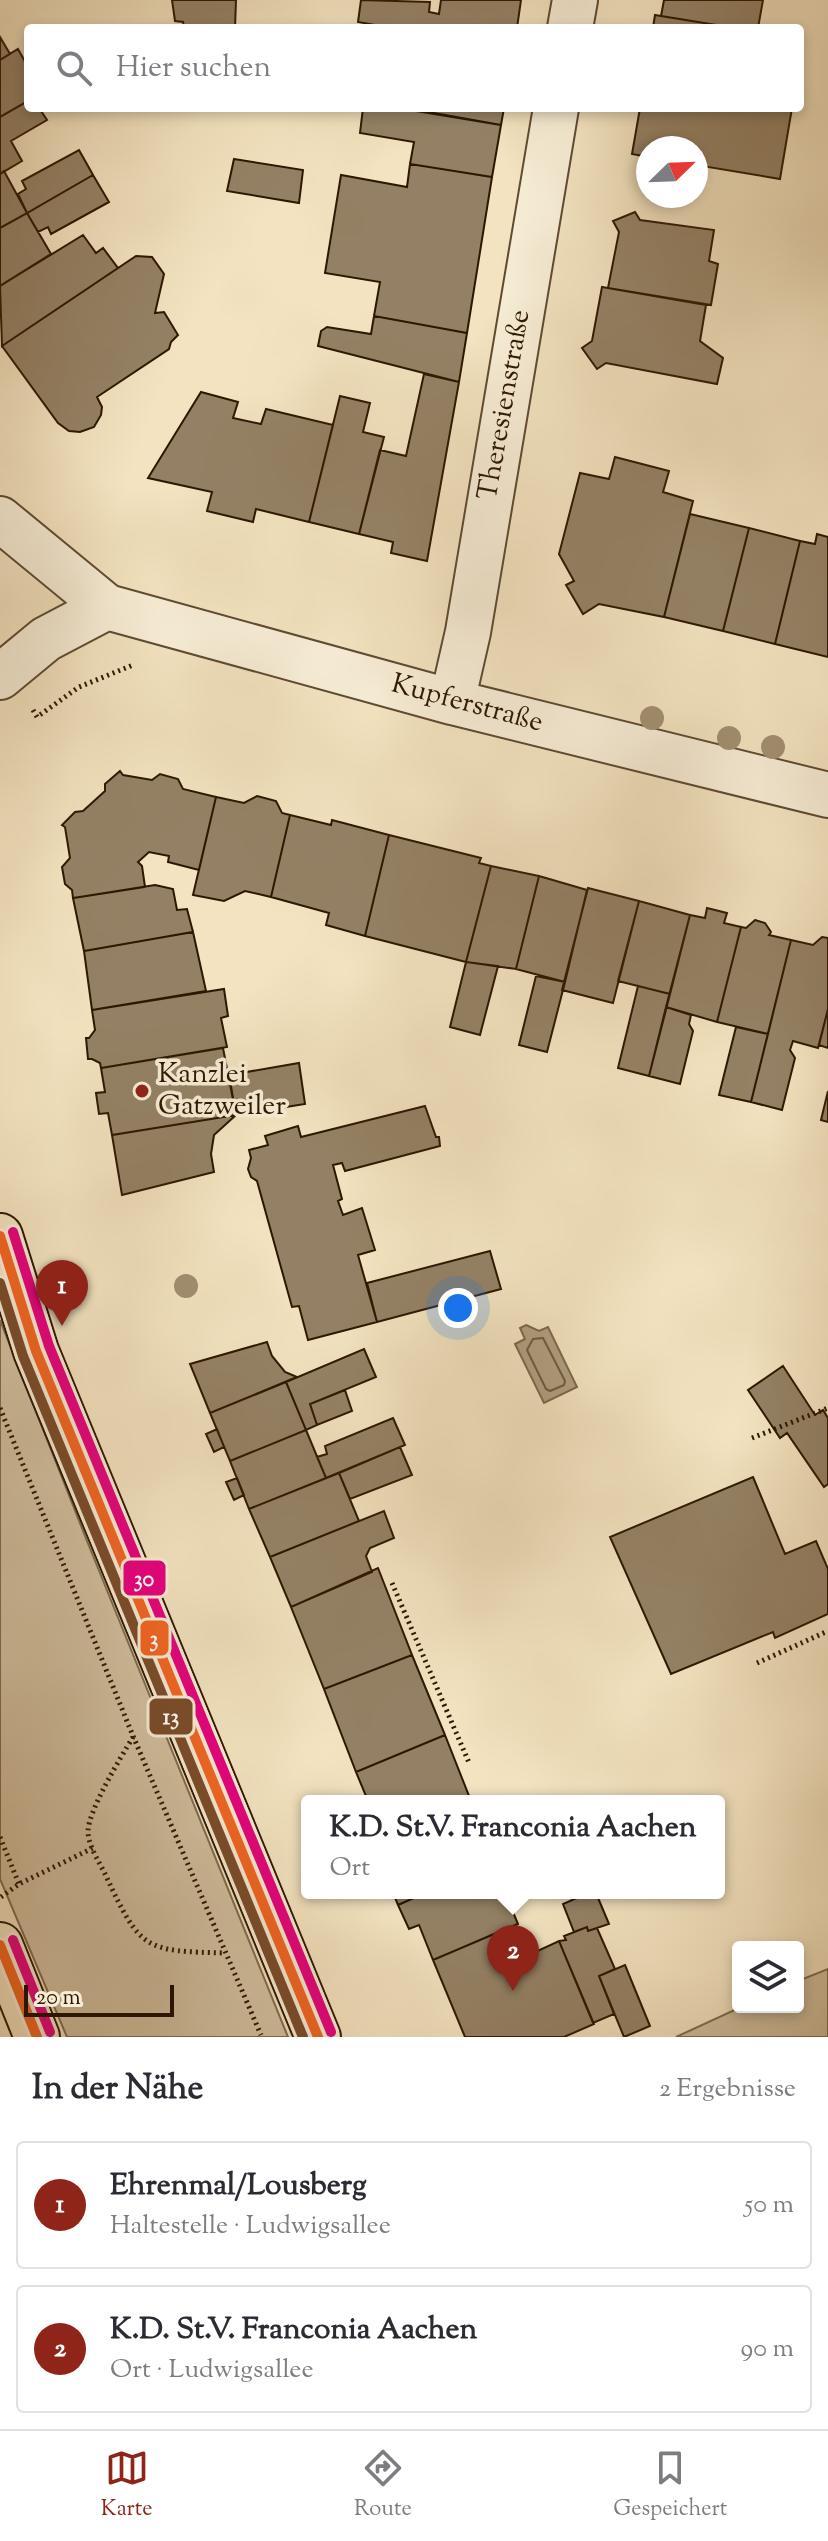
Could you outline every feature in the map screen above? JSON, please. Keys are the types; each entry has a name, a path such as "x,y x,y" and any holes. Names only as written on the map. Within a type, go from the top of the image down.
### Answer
{"main road":[{"path":"0,1236 36,1351 318,2037"},
{"path":"0,1945 37,2037"}],"street":[{"path":"571,24 575,0"},
{"name":"Theresienstraße","path":"452,702 468,632 555,112"},
{"name":"Kupferstraße","path":"0,519 107,607 452,702 828,795"},
{"path":"0,677 46,639 107,607"}],"path":[{"path":"0,1408 133,1736 262,2037"},
{"path":"752,1438 828,1408"},
{"path":"392,1583 470,1765"},
{"path":"757,1663 828,1631"},
{"path":"133,1736 100,1795 88,1830 93,1848 128,1924 149,1943 170,1951 226,1953"},
{"path":"0,1837 19,1884"},
{"path":"0,1897 19,1884 93,1848"}],"shaded area":[{"path":"0,1320 288,2037 67,2037 0,1879"},
{"path":"828,1969 828,2037 676,2037 732,2011 804,2013 804,1979"}],"water":[{"path":"526,1325 539,1331 548,1327 577,1387 544,1403 515,1344 525,1339 520,1328"}],"building":[{"path":"172,0 236,0 235,24 183,24 175,21"},
{"path":"361,0 430,2 429,12 439,14 441,0 521,0 518,24 358,22"},
{"path":"664,0 763,0 759,24 710,24 661,16"},
{"path":"655,15 710,24 654,24"},
{"path":"0,37 10,54 0,60"},
{"path":"18,49 24,60 24,103 0,117 0,60"},
{"path":"24,103 24,112 42,112 47,120 11,141 22,161 0,174 0,117"},
{"path":"363,112 422,112 501,125 492,177 410,164 414,142 360,133"},
{"path":"428,112 503,112 501,125"},
{"path":"639,112 791,112 780,179 708,167 708,136 636,136 636,155 632,154"},
{"path":"79,150 93,175 27,213 18,194 26,189 22,181"},
{"path":"234,159 303,170 299,203 227,191"},
{"path":"410,164 492,177 467,333 374,316 380,282 325,273 341,175 407,187"},
{"path":"4,171 27,213 0,228 0,174"},
{"path":"93,175 109,202 51,234 48,227 38,232 27,213"},
{"path":"635,212 640,220 714,230 709,261 718,264 711,305 608,288 619,232 613,221"},
{"path":"27,213 51,254 0,286 0,228"},
{"path":"83,235 96,253 103,248 118,268 2,346 0,286"},
{"path":"136,256 152,257 164,274 155,313 164,312 178,335 169,349 97,397 102,407 94,427 80,432 69,431 58,423 2,346"},
{"path":"602,287 706,305 700,341 723,358 717,384 606,363 597,369 582,348 592,341"},
{"path":"374,316 467,333 459,382 318,346 321,331 327,327 371,334"},
{"path":"424,374 459,382 427,561 391,553 393,542 359,534 380,450 406,456"},
{"path":"201,392 238,402 233,418 261,424 266,409 333,425 309,522 256,509 253,522 207,511 212,492 148,478"},
{"path":"340,396 370,403 363,432 384,437 359,534 309,522"},
{"path":"615,457 669,471 663,492 693,501 664,617 599,604 583,614 566,585 574,581 559,554 580,473 609,479"},
{"path":"690,514 749,528 723,631 664,617"},
{"path":"749,528 800,541 775,644 723,631"},
{"path":"817,534 828,537 828,657 775,644 800,541 815,544"},
{"path":"120,771 123,775 152,780 160,774 178,779 183,789 216,797 199,870 168,862 169,856 149,852 138,862 142,866 145,887 73,898 72,890 65,884 62,867 70,858 65,827 62,825 105,791 105,784"},
{"path":"257,796 276,801 282,813 290,815 271,897 245,891 224,901 193,895 216,797 244,803"},
{"path":"290,815 331,825 332,820 389,835 365,936 326,925 329,913 271,897"},
{"path":"389,835 481,858 479,863 491,866 466,962 365,936"},
{"path":"491,866 539,876 516,969 466,962"},
{"path":"539,876 587,890 565,982 516,969"},
{"path":"155,885 173,889 177,910 187,909 193,932 84,951 73,898"},
{"path":"588,888 639,901 613,1003 562,990"},
{"path":"639,901 690,915 670,994 618,981"},
{"path":"707,908 727,913 724,923 741,927 717,1022 666,1007 690,915 705,918"},
{"path":"755,920 765,923 771,932 769,935 791,940 768,1034 717,1022 741,927 746,928"},
{"path":"193,932 206,991 92,1010 84,951"},
{"path":"822,937 828,938 828,1009 818,1048 793,1041 790,1050 795,1058 782,1110 751,1102 791,940 813,945"},
{"path":"466,962 498,966 480,1035 450,1027"},
{"path":"536,976 565,982 547,1052 519,1045"},
{"path":"638,986 670,994 649,1076 618,1068"},
{"path":"224,989 228,1016 221,1018 227,1047 101,1068 100,1063 88,1059 86,1038 95,1030 92,1010"},
{"path":"666,1007 691,1015 689,1024 693,1031 680,1084 649,1076"},
{"path":"828,1009 828,1048 819,1045"},
{"path":"736,1027 768,1034 751,1102 719,1095"},
{"path":"223,1048 236,1115 112,1135 108,1113 99,1114 96,1093 105,1092 101,1068"},
{"path":"299,1063 305,1104 236,1115 229,1075"},
{"path":"828,1091 828,1122 821,1120"},
{"path":"425,1106 440,1146 345,1171 342,1163 333,1165 343,1215 362,1208 375,1250 358,1255 377,1322 308,1340 299,1306 292,1307 257,1181 248,1169 251,1158 249,1150 268,1145 265,1136 298,1126 301,1137"},
{"path":"236,1115 214,1135 211,1154 214,1172 122,1195 112,1135"},
{"path":"490,1251 501,1289 377,1322 367,1283"},
{"path":"267,1342 272,1356 285,1372 297,1377 210,1413 190,1364"},
{"path":"364,1349 376,1377 310,1404 317,1425 306,1430 286,1382"},
{"path":"783,1366 815,1415 823,1410 828,1418 828,1484 824,1487 787,1433 780,1438 748,1390"},
{"path":"286,1382 306,1430 230,1461 210,1413"},
{"path":"345,1390 352,1411 317,1425 310,1404"},
{"path":"393,1418 405,1445 326,1478 317,1457 327,1454 325,1446"},
{"path":"217,1429 224,1447 214,1452 206,1434"},
{"path":"306,1430 326,1478 249,1509 230,1461"},
{"path":"400,1447 412,1475 350,1499 339,1473"},
{"path":"339,1473 359,1521 270,1557 249,1509"},
{"path":"753,1477 785,1554 816,1541 828,1569 828,1614 775,1638 773,1632 671,1674 610,1537"},
{"path":"237,1478 244,1495 234,1500 226,1482"},
{"path":"384,1511 394,1538 370,1548 366,1556 372,1572 291,1607 270,1557"},
{"path":"378,1568 412,1655 324,1689 291,1607"},
{"path":"412,1655 445,1735 356,1772 324,1689"},
{"path":"445,1735 469,1795 366,1795 356,1772"},
{"path":"396,1899 412,1899 398,1905"},
{"path":"412,1899 508,1899 518,1924 433,1960 419,1925 409,1929 398,1905"},
{"path":"574,1899 599,1899 609,1924 574,1932 563,1904"},
{"path":"515,1925 529,1955 559,1941 594,2024 564,2037 465,2037 433,1960"},
{"path":"587,1927 588,1931 597,1928 615,1969 599,1976 614,2014 593,2023 559,1941"},
{"path":"625,1965 650,2026 624,2037 599,1976"}],"transit line":[{"name":"30","path":"13,1232 49,1346 331,2032"},
{"name":"3","path":"0,1236 36,1351 318,2037"},
{"name":"13","path":"0,1283 23,1356 303,2037"},
{"name":"30","path":"13,1940 50,2032"},
{"name":"3","path":"0,1945 37,2037"}],"place":[{"name":"Kanzlei Gatzweiler","path":"142,1091"},
{"name":"Ehrenmal/Lousberg","path":"62,1326"},
{"name":"K.D. St.V. Franconia Aachen","path":"513,1991"}]}
